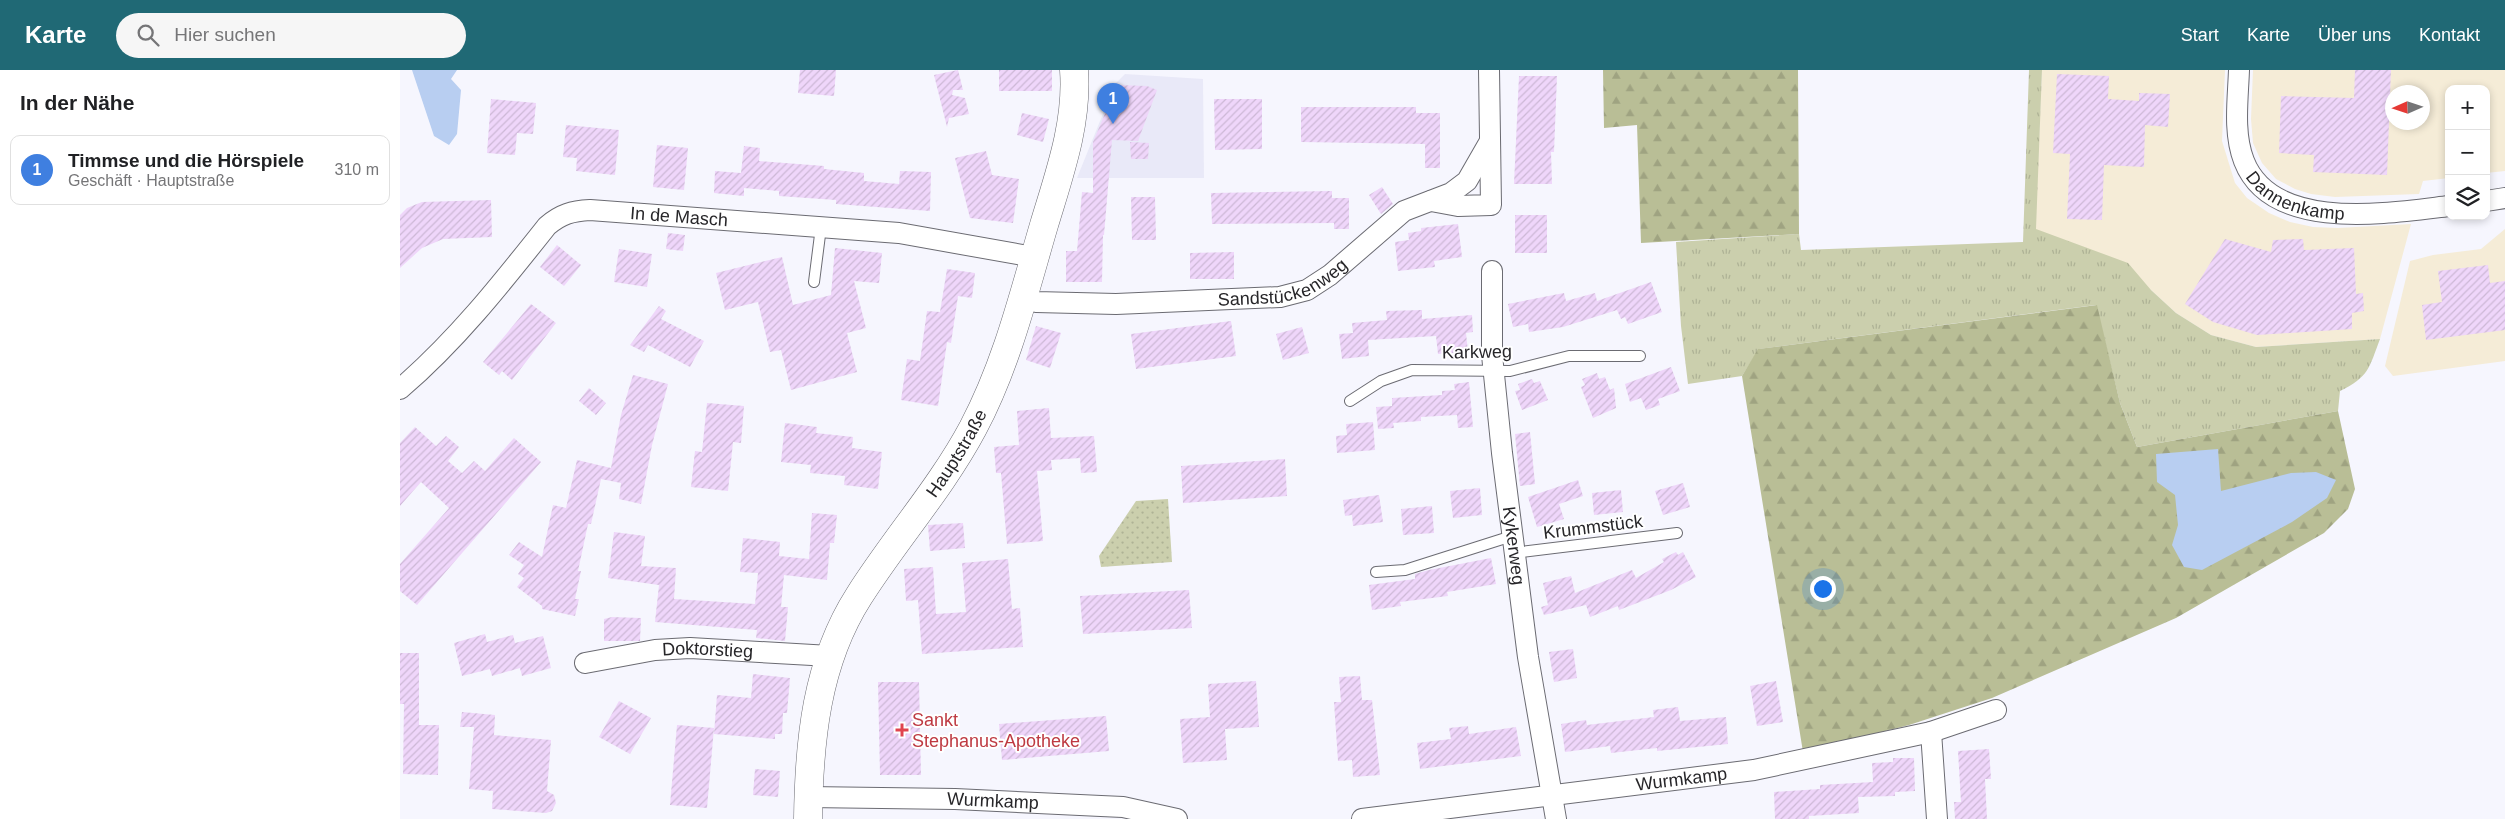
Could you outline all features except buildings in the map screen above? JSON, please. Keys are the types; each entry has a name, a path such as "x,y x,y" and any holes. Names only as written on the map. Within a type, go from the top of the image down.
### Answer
{"main road":[{"name":"Hauptstraße","path":"808,808 813,726 830,656 858,597 942,480 972,430 1004,360 1064,155 1074,98 1074,70"}],"street":[{"path":"1428,201 1458,206 1491,205 1489,70"},
{"name":"Dannenkamp","path":"2239,70 2237,122 2239,144 2244,161 2251,175 2264,189 2282,201 2303,208 2334,214 2445,206"},
{"name":"Sandstückenweg","path":"1023,298 1036,302 1116,304 1280,298 1307,290 1330,275 1404,211 1451,193 1467,181 1490,141"},
{"path":"2490,200 2505,198"},
{"name":"In de Masch","path":"400,389 431,362 463,329 548,226 560,216 573,211 590,210 899,233 1034,257"},
{"name":"Kykerweg","path":"1492,271 1493,371 1513,544 1528,657 1556,819"},
{"name":"Doktorstieg","path":"585,662 655,650 690,648 830,656"},
{"name":"Wurmkamp","path":"1362,819 1754,770 1931,732 1996,710"},
{"path":"1931,732 1937,819"},
{"name":"Wurmkamp","path":"808,808 955,799 1123,807 1177,819"}],"lane":[{"path":"814,282 821,227"},
{"name":"Karkweg","path":"1350,401 1380,382 1412,370 1510,371 1569,356 1640,356"},
{"name":"Krummstück","path":"1376,572 1405,570 1513,544 1677,533"}],"shaded area":[{"path":"2042,70 2225,70 2222,141 2235,183 2247,198 2269,213 2290,222 2313,227 2338,228 2411,224 2380,339 2256,347 2211,335 2176,313 2151,290 2035,229"},
{"path":"2253,70 2505,70 2505,171 2490,173 2490,85 2445,85 2445,178 2423,181 2419,194 2335,197 2311,194 2295,189 2276,179 2262,163 2253,143 2251,119"},
{"path":"1125,74 1203,79 1204,178 1077,178 1115,84"},
{"path":"2505,229 2505,361 2393,376 2385,366 2410,261 2433,255 2481,249"}],"green space":[{"path":"1603,70 1798,70 1799,234 1641,243 1637,125 1604,128"},
{"path":"2029,70 2042,70 2036,229 2128,263 2151,290 2176,313 2211,335 2256,347 2380,339 2367,371 2357,381 2340,391 2338,411 2137,447 2120,403 2096,305 1759,349 1742,376 1688,384 1681,326 1676,242 1799,234 1801,250 2023,242"},
{"path":"2097,305 2120,403 2137,447 2338,411 2355,489 2348,509 2324,533 2176,618 1992,698 1909,725 1803,752 1742,376 1758,349"},
{"path":"1168,499 1172,562 1101,567 1099,556 1136,501"}],"water":[{"path":"412,70 457,70 451,79 461,90 457,134 449,145 434,136"},
{"path":"2218,449 2221,491 2291,473 2316,472 2336,480 2327,498 2292,522 2202,570 2184,567 2172,545 2178,525 2175,495 2157,482 2156,454"}],"place":[{"name":"Timmse und die Hörspiele","path":"1113,124"},
{"name":"Sankt Stephanus-Apotheke","path":"902,730"}]}
